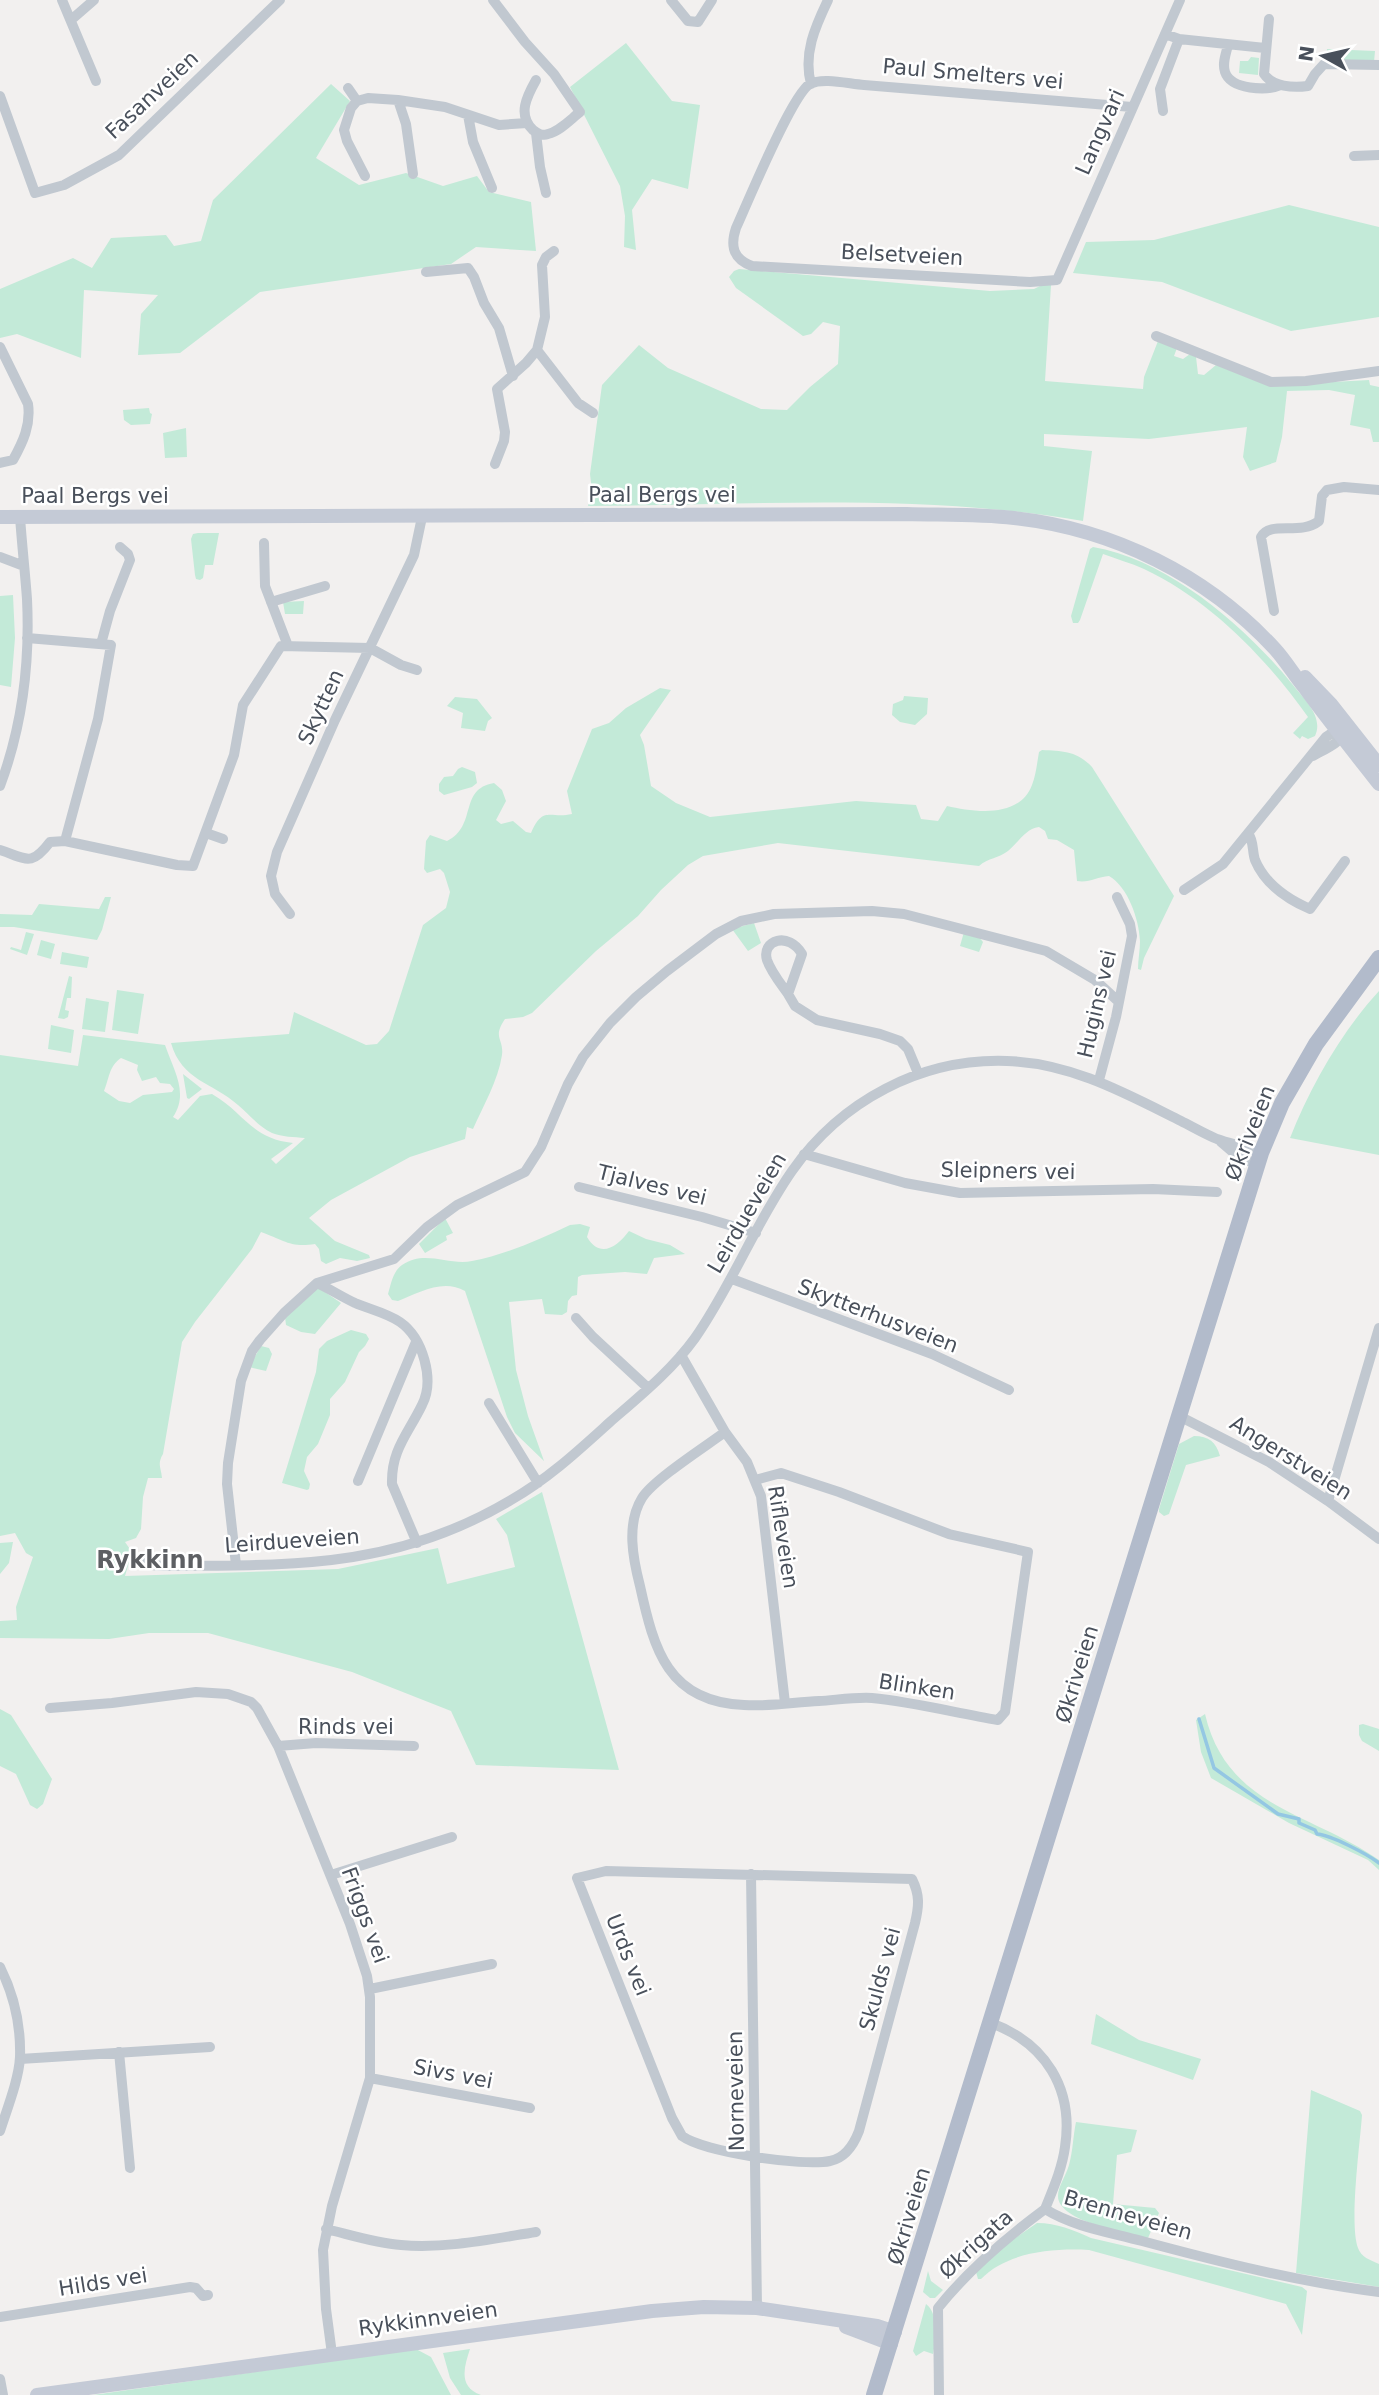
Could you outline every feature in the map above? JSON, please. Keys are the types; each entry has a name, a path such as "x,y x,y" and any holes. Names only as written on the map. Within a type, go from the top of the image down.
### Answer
{"main road":[{"name":"Økriveien","path":"874,2395 1259,1159 1294,1080 1329,1024 1379,958"},
{"name":"Økriveien","path":"1359,984 1379,967"}],"street":[{"path":"62,0 96,81"},
{"path":"72,20 94,0"},
{"name":"Fasanveien","path":"0,96 35,193 64,185 118,155 279,0"},
{"path":"493,0 554,74 580,112 553,132 545,135 536,133"},
{"path":"671,0 688,21 698,22 712,0"},
{"path":"811,84 807,69 808,51 828,0"},
{"name":"Langvari","path":"1057,280 1180,0"},
{"path":"1269,19 1264,74 1266,78 1281,85 1308,86 1324,64 1379,65"},
{"path":"1165,34 1179,39 1265,48"},
{"path":"1163,111 1160,89 1179,39"},
{"path":"1228,45 1224,61 1224,71 1228,78 1245,86 1272,89 1281,85"},
{"path":"536,80 524,102 527,123 536,133 546,193"},
{"name":"Paul Smelters vei","path":"811,84 824,82 1132,107"},
{"name":"Belsetveien","path":"811,84 800,94 785,122 736,228 732,240 736,256 752,266 1030,282 1057,280"},
{"path":"348,88 357,101"},
{"path":"365,176 344,130 351,108 357,101 368,98 398,100 445,107 499,125 527,123"},
{"path":"398,100 406,124 412,174"},
{"path":"468,115 473,142 492,188"},
{"path":"1354,156 1379,155"},
{"path":"495,464 505,432 497,389 537,350 545,317 542,265 546,257 554,251"},
{"path":"426,271 468,268 499,328 513,376"},
{"path":"1156,336 1271,382 1306,381 1379,371"},
{"path":"0,347 28,404 29,415 26,433 13,460 0,463"},
{"path":"537,350 578,403 593,412"},
{"path":"1274,611 1261,537 1264,531 1306,529 1312,526 1319,521 1322,496 1327,490 1344,487 1379,490"},
{"name":"Paal Bergs vei","path":"0,517 907,514 978,516 1048,523 1121,544 1177,571 1225,603 1308,680 1379,784"},
{"path":"0,786 5,749 22,693 27,639 20,517"},
{"name":"Skytten","path":"290,914 275,894 271,876 277,852 299,799 414,555 422,517"},
{"path":"264,543 265,586 285,646"},
{"path":"65,841 98,719 110,611 130,560 120,547"},
{"path":"0,557 24,565"},
{"path":"271,602 325,586"},
{"path":"27,639 106,645"},
{"path":"285,646 370,648 401,665 417,670"},
{"path":"0,850 29,859 38,857 50,842 65,841 193,866 234,755 243,705 285,646"},
{"path":"1184,890 1223,864 1326,737 1342,730"},
{"name":"Paal Bergs vei","path":"1342,730 1379,765"},
{"path":"206,833 223,839"},
{"path":"1248,833 1255,860 1269,883 1310,909 1345,861"},
{"name":"Hugins vei","path":"1099,1080 1132,936 1130,924 1117,897"},
{"path":"236,1566 227,1476 244,1370 252,1350 284,1313 317,1283 394,1259 427,1227 457,1205 525,1172 541,1147 579,1063 610,1023 705,941 741,921 761,916 872,911 904,914 1045,951 1095,980 1119,1002"},
{"path":"788,994 802,954 797,945 789,940 779,940 772,943 766,959 795,1006 817,1020 900,1041 908,1049 918,1073"},
{"name":"Leirdueveien","path":"141,1559 150,1565 319,1563 369,1555 417,1543 473,1520 512,1500 538,1483 648,1388 681,1355 732,1279 783,1184 804,1154 827,1129 879,1091 918,1073 971,1062 1011,1060 1061,1068 1099,1080 1259,1159"},
{"name":"Sleipners vei","path":"804,1154 905,1183 960,1192 1153,1189 1217,1192"},
{"name":"Tjalves vei","path":"579,1187 755,1233"},
{"name":"Skytterhusveien","path":"732,1279 920,1350 1009,1390"},
{"path":"317,1283 402,1323 416,1342 424,1362 428,1385 423,1404 397,1450 392,1474 392,1484 417,1543"},
{"path":"576,1318 648,1388"},
{"path":"1328,1501 1379,1328"},
{"path":"358,1482 416,1342"},
{"name":"Rifleveien","path":"681,1355 725,1432 747,1462 755,1480 764,1519 785,1703"},
{"path":"489,1403 538,1483"},
{"name":"Angerstveien","path":"1179,1416 1269,1462 1379,1539"},
{"name":"Blinken","path":"725,1432 660,1481 643,1497 634,1516 632,1535 646,1616 661,1657 685,1687 700,1696 746,1706 870,1698 998,1720 1005,1712 1020,1624 1028,1552 949,1534 781,1473 755,1480"},
{"name":"Friggs vei","path":"50,1707 112,1703 196,1692 228,1694 251,1702 278,1746 351,1924 370,1989 370,2078 326,2229 323,2266 332,2354"},
{"name":"Rinds vei","path":"278,1746 316,1743 414,1746"},
{"path":"331,1875 452,1837"},
{"name":"Urds vei","path":"751,1874 606,1871 577,1878 672,2118 682,2136 706,2146 755,2157"},
{"name":"Norneveien","path":"751,1874 757,2308"},
{"name":"Skulds vei","path":"751,1874 912,1879 918,1892 919,1904 859,2131 850,2148 832,2161 755,2157"},
{"path":"370,1989 492,1964"},
{"path":"0,1967 12,1991 20,2059 0,2131"},
{"name":"Brenneveien","path":"991,2023 1020,2036 1041,2054 1061,2091 1066,2147 1059,2175 1045,2209 1062,2220 1157,2245 1302,2280 1379,2292"},
{"path":"20,2059 210,2047"},
{"path":"119,2052 130,2168"},
{"name":"Sivs vei","path":"370,2078 530,2108"},
{"name":"Økrigata","path":"939,2395 938,2308 980,2262 1045,2209"},
{"path":"326,2229 380,2242 418,2246 458,2244 536,2232"},
{"name":"Hilds vei","path":"0,2318 190,2287 196,2288 203,2296 208,2295"},
{"name":"Rykkinnveien","path":"37,2395 652,2311 704,2307 757,2308 825,2318 893,2338"},
{"path":"0,2379 3,2395"}],"green space":[{"path":"626,43 672,101 700,105 688,189 652,179 632,210 636,250 624,247 625,216 620,186 570,87"},
{"path":"1327,49 1375,51 1374,62 1326,60"},
{"path":"1251,57 1259,58 1258,75 1239,73 1240,61 1248,61"},
{"path":"331,84 350,101 316,158 359,185 406,173 443,186 477,176 489,192 531,202 536,251 476,247 451,264 260,292 180,353 138,355 141,314 158,295 84,290 81,358 17,334 0,338 0,289 73,258 92,268 111,238 166,235 174,246 201,241 213,200"},
{"path":"1289,205 1379,227 1379,317 1291,331 1162,282 1073,273 1086,242 1154,240"},
{"path":"739,269 990,291 1034,289 1051,285 1045,381 1143,389 1144,377 1158,341 1177,348 1174,356 1183,359 1190,354 1196,357 1198,374 1204,375 1216,365 1278,385 1369,380 1370,385 1379,387 1379,442 1373,442 1370,429 1350,425 1355,395 1329,390 1287,391 1282,437 1276,462 1250,471 1243,457 1247,427 1149,439 1044,434 1044,446 1092,451 1083,521 1022,512 899,504 588,506 592,491 590,474 602,385 639,345 668,368 761,409 787,410 838,364 840,326 823,322 811,334 803,336 736,288 729,277"},
{"path":"149,408 152,414 150,424 131,425 124,420 123,410"},
{"path":"186,428 187,457 165,458 163,433"},
{"path":"219,533 213,565 205,565 203,578 200,580 196,579 195,575 191,539 193,534"},
{"path":"1093,547 1121,554 1150,566 1204,599 1229,619 1274,663 1307,702 1317,722 1315,736 1308,739 1302,736 1300,739 1293,733 1308,717 1274,673 1235,632 1192,597 1144,569 1103,554 1080,620 1073,623 1071,616 1090,549"},
{"path":"13,595 15,638 11,687 0,685 0,596"},
{"path":"304,601 303,614 285,614 283,602"},
{"path":"660,688 671,690 640,735 651,786 676,803 710,817 856,801 916,805 921,819 938,821 947,806 982,811 1007,808 1017,803 1026,796 1032,785 1039,752 1042,750 1075,755 1092,767 1174,896 1144,958 1141,970 1138,969 1140,941 1137,923 1122,888 1109,876 1077,881 1074,850 1057,840 1048,839 1045,831 1039,827 1026,833 1005,853 979,866 778,843 703,856 688,865 638,916 596,951 532,1013 505,1019 499,1030 502,1055 497,1074 473,1129 467,1127 465,1139 410,1157 331,1200 309,1218 335,1241 369,1255 370,1258 357,1261 340,1258 326,1264 321,1261 319,1249 315,1244 293,1244 261,1232 252,1249 182,1342 160,1460 162,1478 148,1478 143,1497 141,1529 136,1538 125,1542 132,1552 125,1576 338,1569 438,1548 447,1584 515,1567 507,1535 496,1519 542,1492 619,1770 476,1765 451,1711 352,1672 208,1633 149,1633 109,1639 0,1638 0,1621 17,1620 16,1607 33,1557 26,1553 15,1533 0,1536 0,1055 78,1066 83,1035 165,1045 180,1091 178,1108 173,1117 178,1120 200,1096 212,1094 258,1131 279,1141 293,1143 271,1159 276,1164 305,1138 272,1133 262,1127 228,1097 190,1073 176,1056 171,1043 289,1034 294,1012 366,1045 377,1044 389,1031 423,925 446,908 450,892 444,873 440,869 427,873 424,869 426,841 430,835 447,841 456,834 466,818 476,792 494,783 502,790 506,801 496,820 501,824 513,821 531,833 543,816 572,814 567,791 592,729 609,723 626,708","holes":["121,1058 138,1065 137,1070 142,1081 156,1077 160,1083 170,1084 174,1089 172,1092 143,1095 130,1103 119,1101 104,1091 117,1061"]},
{"path":"904,696 928,698 927,714 915,725 900,722 892,715 893,704 903,700"},
{"path":"455,697 477,699 492,718 485,731 461,728 463,713 447,706"},
{"path":"462,767 475,772 477,783 444,795 439,791 439,784 444,777 453,776"},
{"path":"105,897 111,897 97,940 0,927 0,914 32,915 39,904 99,909"},
{"path":"754,923 761,943 748,951 732,929"},
{"path":"26,932 34,934 27,955 10,949 21,950"},
{"path":"964,932 978,936 983,942 979,952 960,946"},
{"path":"41,940 55,944 51,959 37,955"},
{"path":"62,952 89,957 87,968 60,964"},
{"path":"69,976 72,977 71,998 67,998 65,1010 69,1011 68,1017 58,1018"},
{"path":"117,990 144,994 138,1034 112,1030"},
{"path":"1379,991 1379,1155 1290,1138 1328,1060"},
{"path":"86,998 109,1002 105,1032 82,1029"},
{"path":"51,1025 74,1030 71,1053 48,1049"},
{"path":"183,1074 202,1089 189,1099 187,1098"},
{"path":"445,1218 453,1233 446,1236 447,1240 425,1253 419,1244"},
{"path":"570,1225 590,1227 587,1237 597,1248 614,1246 629,1231 670,1245 685,1254 654,1258 647,1274 625,1272 582,1275 578,1277 577,1295 568,1301 567,1312 562,1315 545,1314 542,1299 509,1302 516,1370 544,1461 515,1433 507,1417 465,1291 457,1287 439,1286 398,1301 392,1300 388,1294 396,1271 411,1260 428,1258 472,1261 510,1250"},
{"path":"319,1288 341,1303 315,1334 301,1332 286,1325 285,1317"},
{"path":"351,1330 366,1334 369,1339 359,1352 345,1382 330,1399 330,1415 318,1444 307,1457 304,1471 310,1484 309,1489 282,1483 316,1372 319,1349 327,1341"},
{"path":"261,1346 269,1348 272,1354 266,1371 249,1367"},
{"path":"1194,1436 1211,1441 1220,1456 1186,1465 1169,1514 1164,1516 1159,1509 1179,1444"},
{"path":"13,1542 9,1563 0,1574 0,1543"},
{"path":"0,1709 11,1715 52,1779 43,1804 37,1809 30,1805 16,1774 0,1766"},
{"path":"1205,1714 1216,1745 1232,1770 1252,1789 1379,1860 1379,1870 1368,1860 1289,1823 1211,1778 1201,1752 1196,1720"},
{"path":"1359,1725 1379,1729 1379,1751 1362,1741"},
{"path":"1096,2014 1139,2040 1201,2059 1193,2080 1091,2044"},
{"path":"1311,2090 1360,2111 1362,2115 1355,2203 1356,2237 1361,2254 1379,2264 1379,2287 1296,2273"},
{"path":"1076,2122 1137,2130 1131,2152 1117,2155 1113,2204 1155,2208 1159,2213 1148,2238 1096,2225 1069,2213 1061,2205 1058,2192 1069,2165"},
{"path":"1037,2223 1302,2287 1307,2291 1302,2335 1286,2304 1089,2250 1046,2251 1017,2257 978,2279 976,2272 1005,2245"},
{"path":"928,2271 931,2281 943,2290 935,2298 930,2298 923,2292"},
{"path":"926,2304 935,2320 933,2354 924,2351 916,2356 913,2351"},
{"path":"416,2349 431,2357 451,2395 93,2395"},
{"path":"470,2349 465,2369 466,2382 481,2395 461,2395 450,2378 443,2353"}],"waterway":[{"path":"1199,1719 1214,1768 1278,1814 1299,1819 1299,1823 1315,1830 1317,1834 1349,1846 1379,1863"}],"district":[{"name":"Rykkinn","path":"150,1560"}]}
